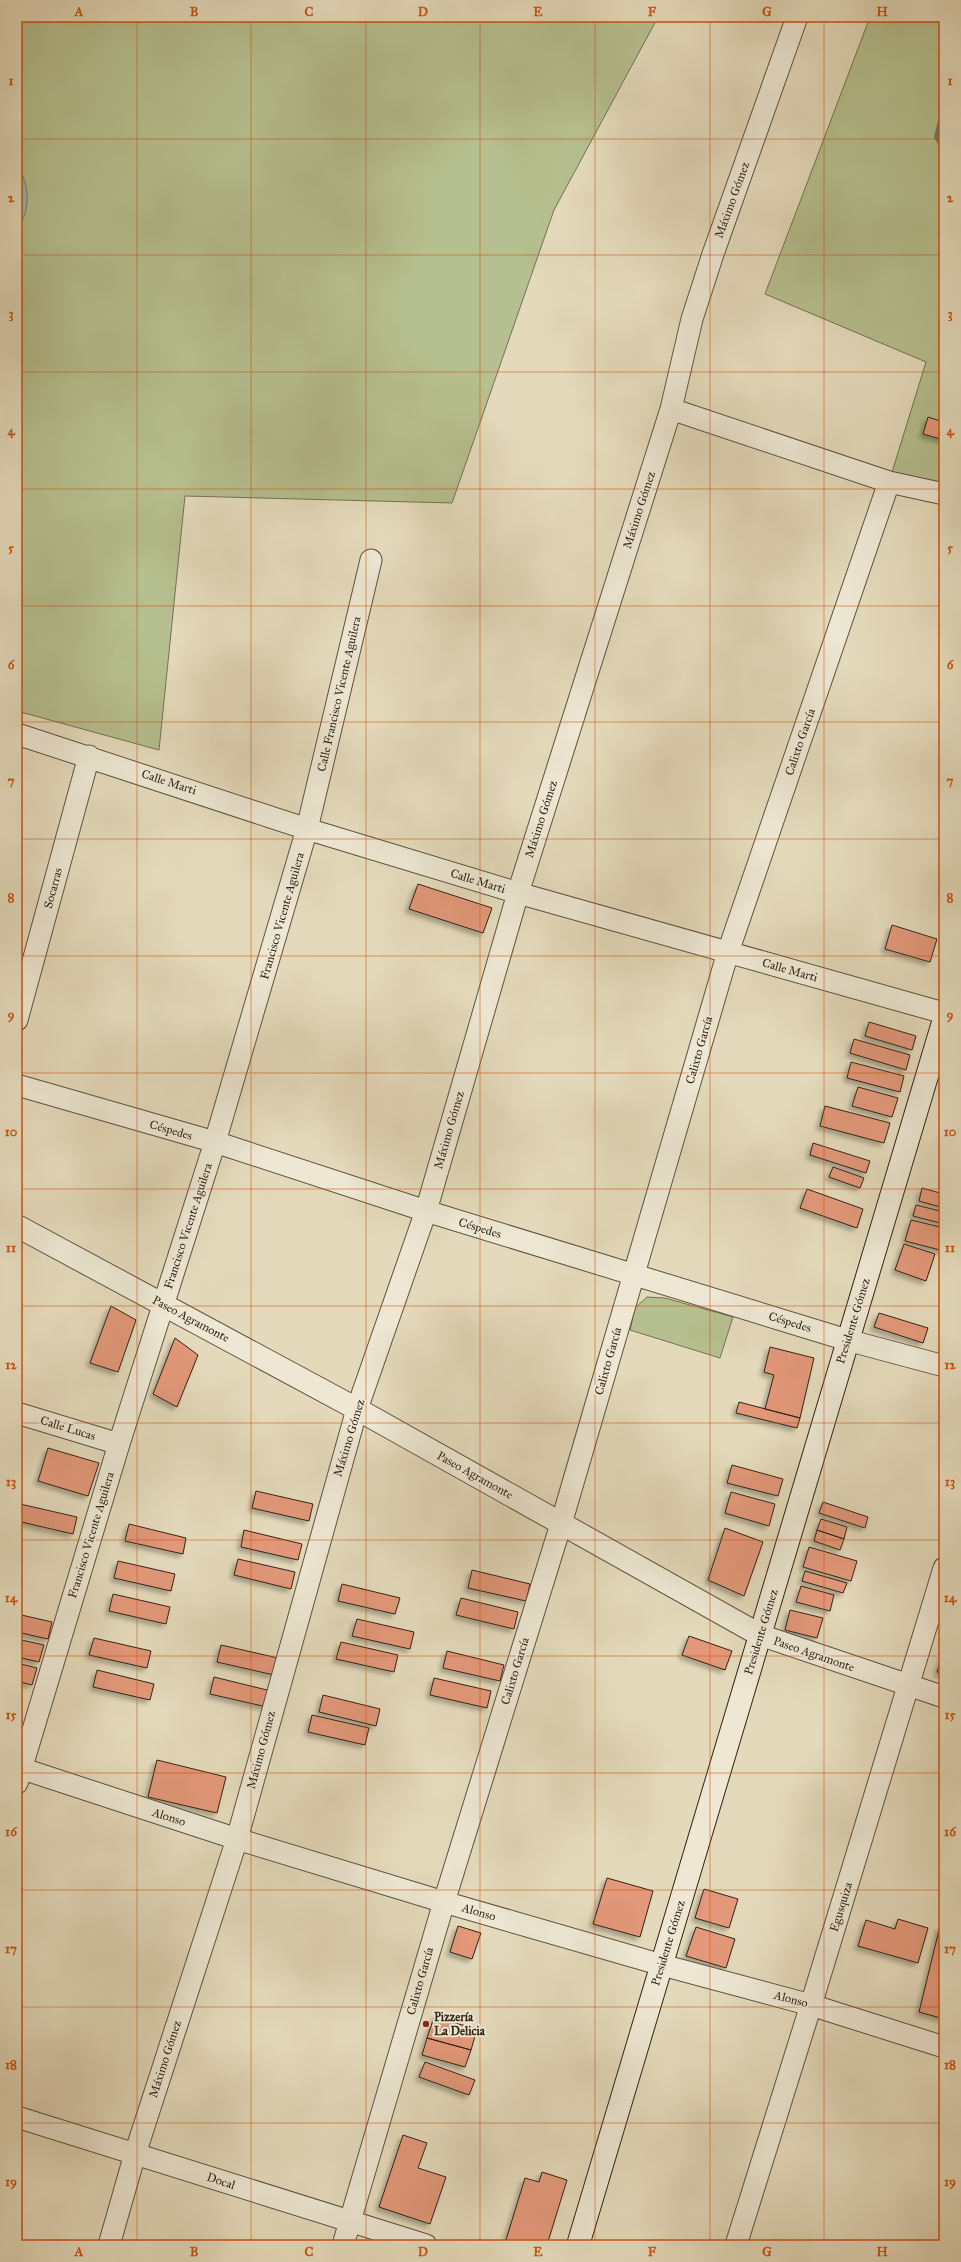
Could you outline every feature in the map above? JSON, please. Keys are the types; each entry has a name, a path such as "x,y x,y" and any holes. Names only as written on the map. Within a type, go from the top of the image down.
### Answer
{"main road":[{"name":"Presidente Gómez","path":"578,2245 944,1019"},
{"name":"Paseo Agramonte","path":"17,1226 357,1409 760,1635"}],"street":[{"name":"Máximo Gómez","path":"109,2245 135,2154 236,1839 357,1409 426,1211 518,893 671,409 692,319 713,254 797,17"},
{"path":"671,409 889,482 944,494"},
{"name":"Calixto García","path":"343,2245 444,1902 561,1524 728,952 889,482"},
{"name":"Calle Francisco Vicente Aguilera","path":"307,829 371,560"},
{"name":"Calle Marti","path":"17,734 89,756 307,829 518,893 944,1013"},
{"name":"Socarras","path":"17,1020 89,756"},
{"name":"Francisco Vicente Aguilera","path":"18,1773 162,1304 215,1142 307,829"},
{"name":"Céspedes","path":"17,1085 215,1142 426,1211 847,1340 944,1366"},
{"name":"Calle Lucas","path":"17,1413 119,1444"},
{"name":"Egusquiza","path":"736,2245 909,1687 944,1568"},
{"name":"Paseo Agramonte","path":"760,1635 909,1687 944,1697"},
{"name":"Alonso","path":"18,1773 444,1902 662,1965 811,2005 944,2047"},
{"name":"Docal","path":"17,2117 350,2223 426,2245"}],"green space":[{"path":"17,17 658,17 554,210 452,503 185,496 159,750 17,711"},
{"path":"870,17 944,17 944,488 889,482 926,362 765,294"},
{"path":"647,1297 665,1298 733,1317 720,1358 630,1330 635,1308"}],"water":[{"path":"17,166 21,172 26,188 27,206 22,221 17,227"}],"building":[{"path":"928,417 944,422 944,440 923,434"},
{"path":"418,884 492,908 483,933 409,909"},
{"path":"892,925 937,939 930,962 885,949"},
{"path":"869,1022 916,1036 912,1050 865,1036"},
{"path":"854,1039 910,1055 906,1070 850,1053"},
{"path":"851,1062 904,1076 900,1092 847,1078"},
{"path":"858,1087 898,1098 892,1117 852,1106"},
{"path":"825,1106 890,1123 884,1143 820,1126"},
{"path":"813,1143 870,1161 866,1173 810,1155"},
{"path":"833,1167 864,1178 860,1188 829,1177"},
{"path":"922,1188 944,1194 944,1208 919,1201"},
{"path":"807,1189 863,1209 857,1228 800,1208"},
{"path":"916,1205 944,1212 944,1224 913,1216"},
{"path":"911,1220 944,1228 944,1251 905,1241"},
{"path":"904,1244 935,1254 926,1281 895,1270"},
{"path":"111,1306 136,1320 118,1372 90,1363"},
{"path":"879,1313 928,1328 923,1343 874,1327"},
{"path":"175,1338 198,1355 177,1407 153,1394"},
{"path":"770,1347 814,1358 800,1418 765,1409 774,1375 764,1372"},
{"path":"739,1402 800,1418 797,1428 736,1413"},
{"path":"48,1448 99,1463 88,1496 38,1481"},
{"path":"732,1465 783,1479 778,1496 727,1483"},
{"path":"256,1491 313,1504 309,1521 252,1508"},
{"path":"731,1492 775,1504 769,1526 725,1513"},
{"path":"823,1502 868,1517 865,1528 819,1513"},
{"path":"20,1504 77,1517 73,1534 17,1521"},
{"path":"821,1519 847,1527 844,1539 817,1530"},
{"path":"129,1524 186,1538 183,1554 125,1541"},
{"path":"725,1528 763,1542 744,1596 708,1580"},
{"path":"244,1530 302,1544 298,1560 241,1547"},
{"path":"817,1530 844,1539 840,1550 814,1541"},
{"path":"809,1547 857,1561 851,1581 803,1567"},
{"path":"238,1559 295,1572 291,1589 234,1575"},
{"path":"118,1561 175,1574 171,1591 114,1578"},
{"path":"472,1570 530,1584 526,1601 468,1588"},
{"path":"805,1571 847,1583 843,1593 802,1581"},
{"path":"342,1584 400,1598 395,1614 338,1601"},
{"path":"801,1586 834,1595 830,1611 796,1602"},
{"path":"113,1594 170,1607 166,1624 109,1611"},
{"path":"461,1598 518,1612 514,1629 456,1615"},
{"path":"790,1610 823,1618 817,1638 785,1630"},
{"path":"17,1614 52,1622 48,1639 17,1632"},
{"path":"357,1619 414,1632 410,1649 352,1636"},
{"path":"689,1636 732,1651 725,1670 682,1655"},
{"path":"94,1638 151,1651 147,1668 89,1655"},
{"path":"17,1639 44,1645 39,1662 17,1657"},
{"path":"341,1642 398,1655 394,1672 336,1659"},
{"path":"221,1645 278,1658 274,1675 217,1662"},
{"path":"447,1651 504,1665 500,1681 443,1668"},
{"path":"944,1652 944,1675 937,1672"},
{"path":"17,1663 37,1668 32,1685 17,1681"},
{"path":"97,1670 154,1684 150,1700 93,1687"},
{"path":"214,1677 271,1691 267,1707 210,1694"},
{"path":"434,1678 491,1691 487,1708 430,1695"},
{"path":"323,1695 380,1709 376,1726 319,1712"},
{"path":"312,1715 369,1728 365,1745 308,1732"},
{"path":"157,1760 226,1777 217,1813 148,1797"},
{"path":"607,1878 653,1891 640,1937 593,1924"},
{"path":"704,1889 738,1899 729,1928 695,1918"},
{"path":"898,1919 928,1928 918,1963 858,1946 866,1920 895,1929"},
{"path":"458,1926 481,1933 472,1959 450,1952"},
{"path":"940,1926 944,1926 944,2019 919,2012"},
{"path":"696,1927 735,1939 726,1968 686,1956"},
{"path":"434,2017 477,2029 471,2050 427,2038"},
{"path":"427,2038 471,2050 465,2067 422,2055"},
{"path":"425,2062 475,2080 469,2095 419,2077"},
{"path":"403,2135 427,2143 418,2168 446,2177 430,2224 379,2207"},
{"path":"542,2172 567,2180 547,2245 512,2245 505,2243 525,2178 539,2182"}],"waterway":[{"path":"941,17 944,26"},
{"path":"944,109 937,137 944,148"}],"place":[{"name":"Pizzería La Delicia","path":"426,2024"}]}
